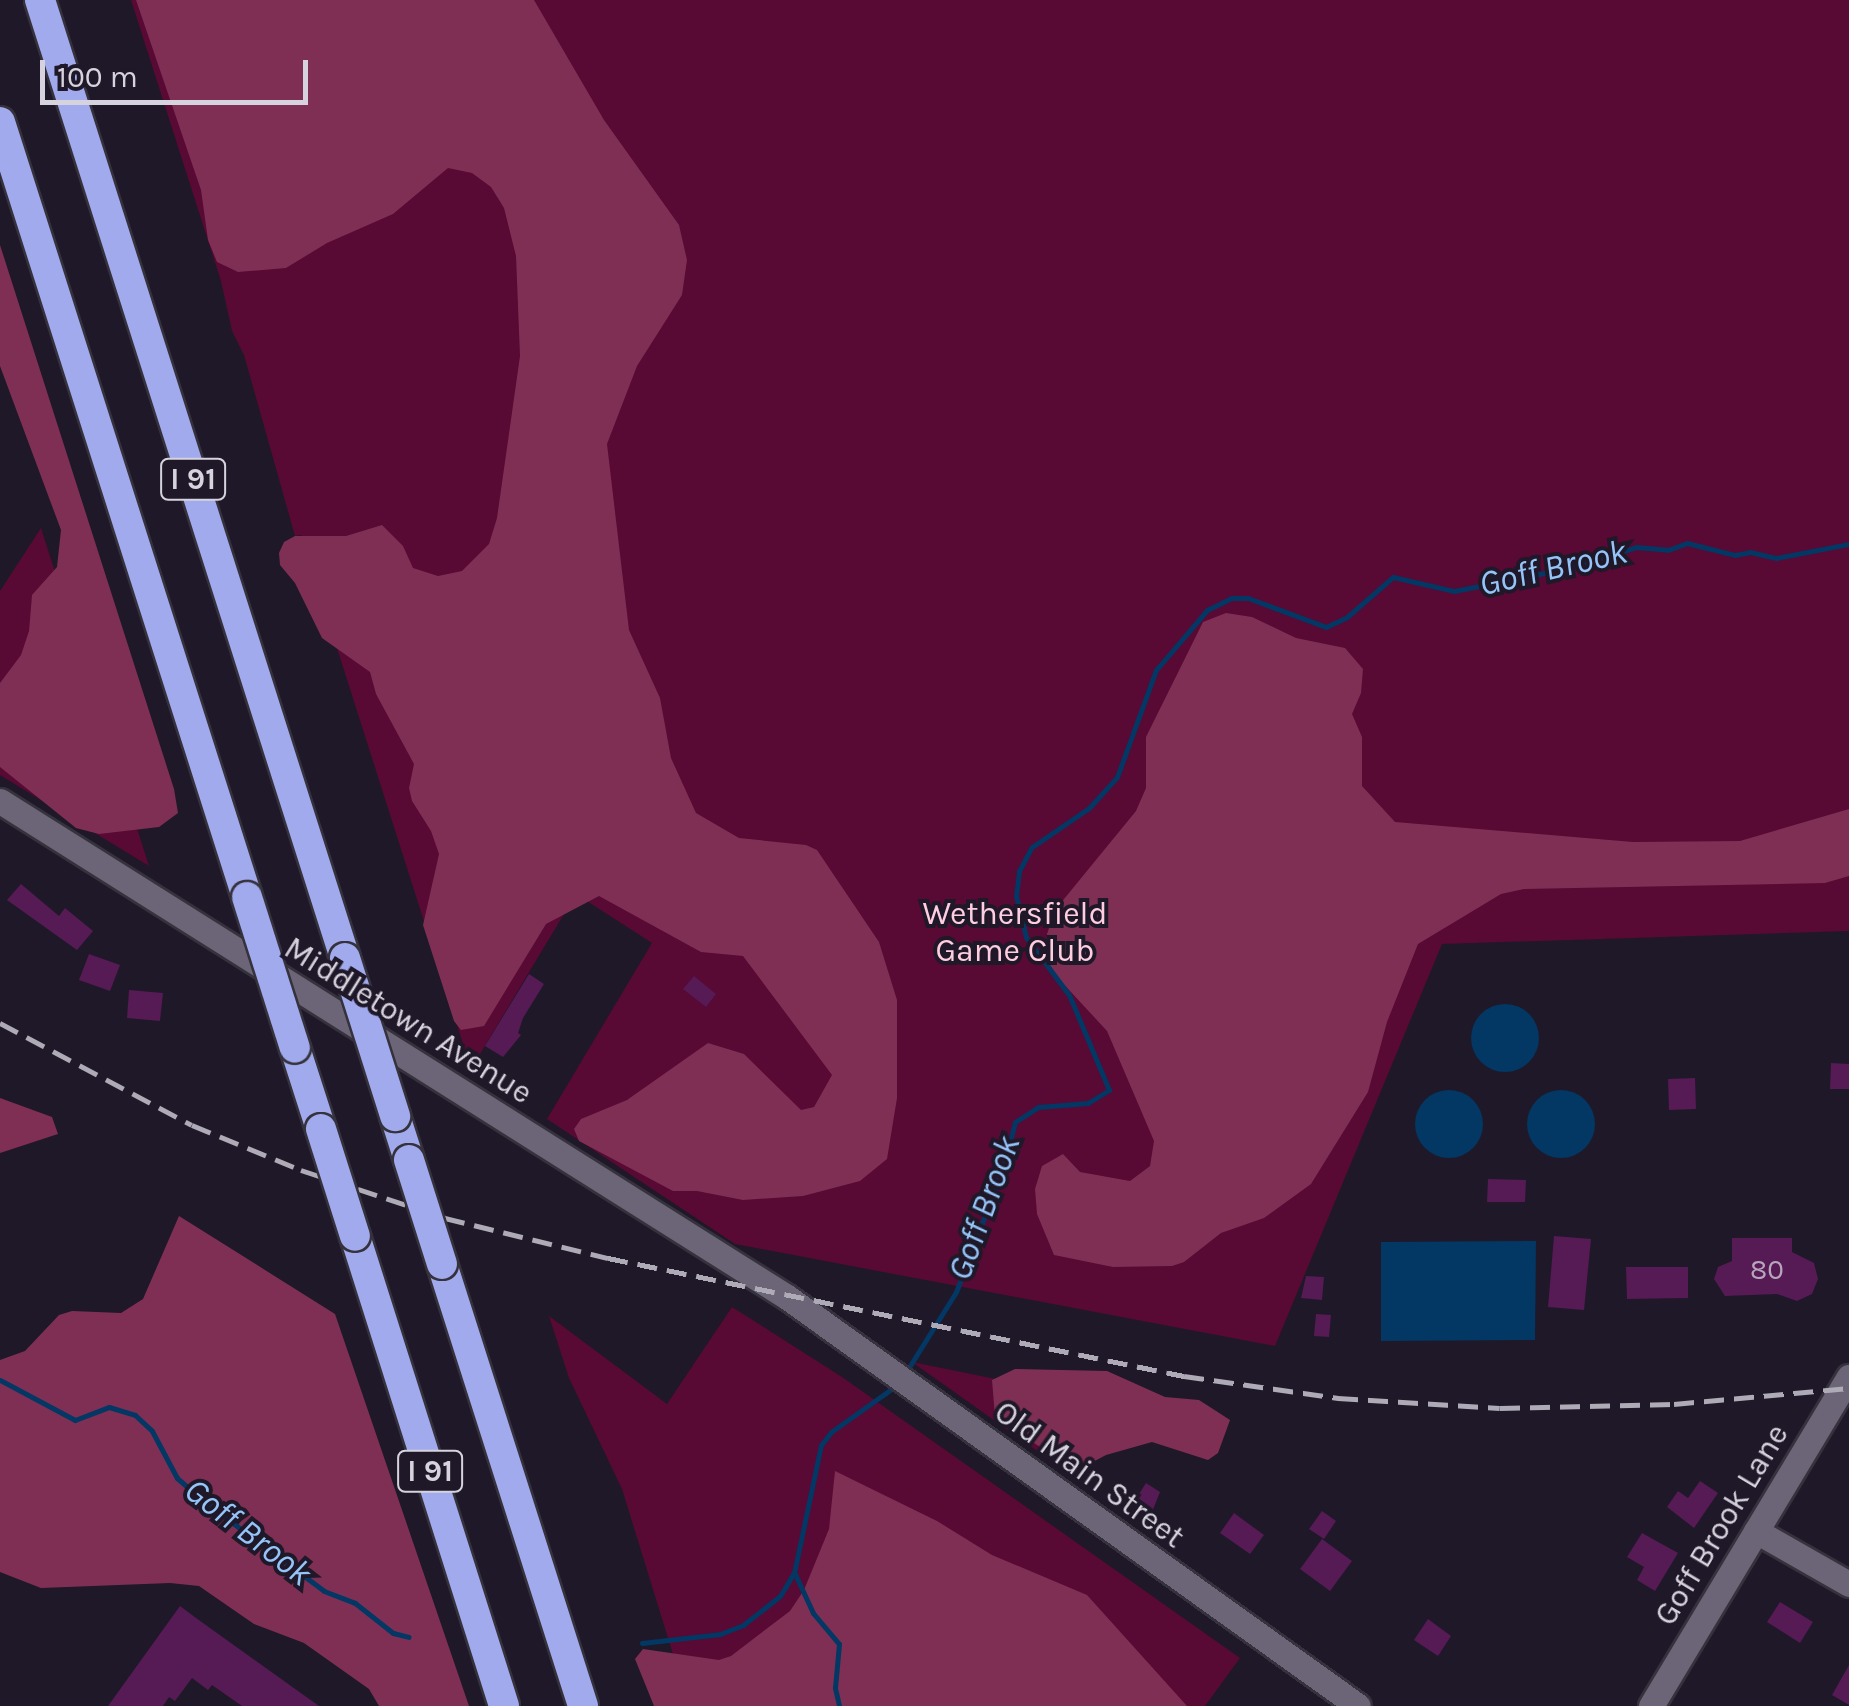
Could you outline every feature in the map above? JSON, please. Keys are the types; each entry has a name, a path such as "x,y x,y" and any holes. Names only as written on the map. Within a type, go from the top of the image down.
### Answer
{"highway":[{"name":"I 91","path":"40,0 583,1706"},
{"name":"I 91","path":"0,122 504,1706"}],"street":[{"name":"Middletown Avenue","path":"0,801 783,1294"},
{"name":"Old Main Street","path":"783,1294 1358,1706"},
{"name":"Goff Brook Lane","path":"1651,1706 1849,1376"},
{"path":"1756,1530 1849,1584"}],"green space":[{"name":"Wethersfield Game Club","path":"131,0 1849,0 1849,931 1442,944 1275,1346 735,1244 547,1119 652,943 576,894 471,1069 301,535 295,536 244,355 232,331 221,281"},
{"path":"41,528 149,866 0,775 0,591"},
{"path":"732,1307 842,1377 1240,1658 1205,1706 689,1706 622,1489 569,1378 549,1316 667,1404"},
{"path":"912,1362 1094,1399 1057,1465"}],"shaded area":[{"path":"136,0 534,0 604,120 679,225 687,260 682,295 637,366 607,444 629,630 660,698 671,758 696,813 739,838 806,845 817,850 879,942 897,1000 897,1098 887,1159 860,1181 803,1196 743,1200 697,1191 673,1191 579,1141 574,1129 581,1119 627,1100 708,1043 744,1054 801,1110 814,1107 832,1075 743,956 701,952 599,896 546,924 484,1026 461,1030 454,1021 423,925 439,854 431,831 412,801 409,788 414,764 376,694 370,672 322,638 295,583 280,565 279,553 284,542 295,536 346,536 382,525 403,546 413,568 438,576 462,571 489,544 497,518 520,356 516,256 504,208 491,187 472,173 448,168 393,214 327,243 286,268 238,272 217,262 208,240 201,190"},
{"path":"0,245 174,789 178,813 159,827 99,834 76,828 0,767 0,683 21,655 29,631 32,595 57,567 61,530 0,366"},
{"path":"1226,613 1252,617 1296,638 1345,648 1363,669 1361,693 1352,714 1362,737 1362,786 1395,822 1633,842 1740,841 1849,809 1849,876 1825,883 1524,889 1501,894 1418,944 1387,1022 1368,1092 1311,1184 1264,1218 1221,1233 1184,1262 1172,1266 1113,1267 1054,1255 1037,1214 1035,1189 1042,1166 1063,1154 1080,1172 1130,1181 1150,1166 1154,1141 1107,1031 1058,978 1045,957 1047,934 1055,910 1136,811 1146,788 1146,737 1203,622"},
{"path":"0,1098 52,1117 58,1134 0,1153"},
{"path":"179,1216 335,1314 469,1706 379,1706 369,1689 304,1643 254,1624 199,1586 170,1583 41,1588 0,1572 0,1360 25,1351 59,1315 72,1311 121,1313 143,1299"},
{"path":"1015,1369 1107,1371 1165,1397 1199,1400 1230,1420 1218,1453 1208,1460 1152,1442 1106,1455 1076,1471 995,1417 992,1380"},
{"path":"835,1471 937,1521 992,1555 1087,1595 1187,1706 654,1706 635,1659 643,1649 719,1660 731,1656 790,1611 804,1590 829,1529"}],"water":[{"path":"1505,1004 1518,1006 1529,1014 1537,1025 1537,1051 1529,1062 1518,1070 1505,1072 1492,1070 1481,1062 1473,1051 1471,1038 1473,1025 1481,1014 1492,1006"},
{"path":"1449,1090 1462,1092 1473,1100 1481,1111 1481,1137 1473,1148 1462,1156 1449,1158 1436,1156 1425,1148 1417,1137 1415,1124 1417,1111 1425,1100 1436,1092"},
{"path":"1561,1090 1574,1092 1585,1100 1593,1111 1593,1137 1585,1148 1574,1156 1561,1158 1548,1156 1537,1148 1529,1137 1527,1124 1529,1111 1537,1100 1548,1092"},
{"path":"1536,1241 1535,1340 1381,1341 1381,1242"}],"building":[{"path":"21,884 59,916 65,908 93,931 77,950 7,900"},
{"path":"89,954 120,965 110,991 79,980"},
{"path":"529,974 544,984 523,1018 518,1033 521,1035 503,1057 485,1046"},
{"path":"694,976 716,994 706,1007 683,989"},
{"path":"129,990 163,993 160,1021 127,1018"},
{"path":"1831,1063 1849,1064 1849,1089 1830,1089"},
{"path":"1695,1078 1696,1109 1669,1110 1668,1079"},
{"path":"1488,1179 1526,1180 1525,1202 1487,1202"},
{"path":"1554,1236 1591,1239 1584,1310 1548,1307"},
{"path":"1732,1238 1792,1238 1792,1252 1814,1263 1818,1279 1812,1294 1797,1301 1777,1294 1725,1296 1714,1279 1718,1267 1732,1261"},
{"path":"1626,1267 1688,1267 1688,1298 1627,1299"},
{"path":"1306,1276 1324,1277 1322,1300 1301,1298"},
{"path":"1316,1314 1331,1315 1329,1337 1314,1336"},
{"path":"1700,1481 1718,1493 1694,1528 1667,1507 1678,1491 1688,1498"},
{"path":"1146,1483 1160,1492 1150,1517 1132,1505"},
{"path":"1322,1511 1336,1521 1324,1539 1309,1529"},
{"path":"1234,1513 1264,1535 1250,1554 1220,1533"},
{"path":"1642,1533 1678,1553 1655,1591 1637,1580 1644,1567 1627,1557"},
{"path":"1322,1539 1352,1561 1330,1591 1300,1569"},
{"path":"1780,1602 1813,1622 1800,1643 1767,1622"},
{"path":"180,1606 319,1706 242,1706 212,1685 208,1690 192,1678 175,1701 169,1697 163,1706 108,1706"},
{"path":"1428,1619 1451,1636 1438,1656 1414,1640"},
{"path":"1849,1665 1849,1705 1832,1695"}],"waterway":[{"name":"Goff Brook","path":"906,1372 956,1292 1004,1165 1015,1122 1038,1107 1088,1103 1109,1090 1069,995 1026,937 1016,896 1019,871 1032,847 1089,808 1117,777 1156,670 1207,610 1232,598 1248,598 1326,627 1347,617 1393,577 1454,591 1579,566 1636,547 1668,550 1687,543 1735,555 1750,552 1776,558 1849,544"},
{"name":"Goff Brook","path":"0,1380 75,1420 109,1407 135,1415 152,1431 177,1478 202,1500 324,1591 355,1603 393,1633 409,1637"},
{"name":"Goff Brook","path":"642,1643 720,1634 743,1625 780,1596 794,1573 821,1445 831,1432 897,1385"},
{"path":"795,1574 813,1613 839,1644 835,1688 839,1706"}],"railway":[{"path":"0,1023 192,1125 301,1170 445,1218 608,1258 1184,1376 1338,1398 1500,1408 1674,1404 1849,1388"}]}
